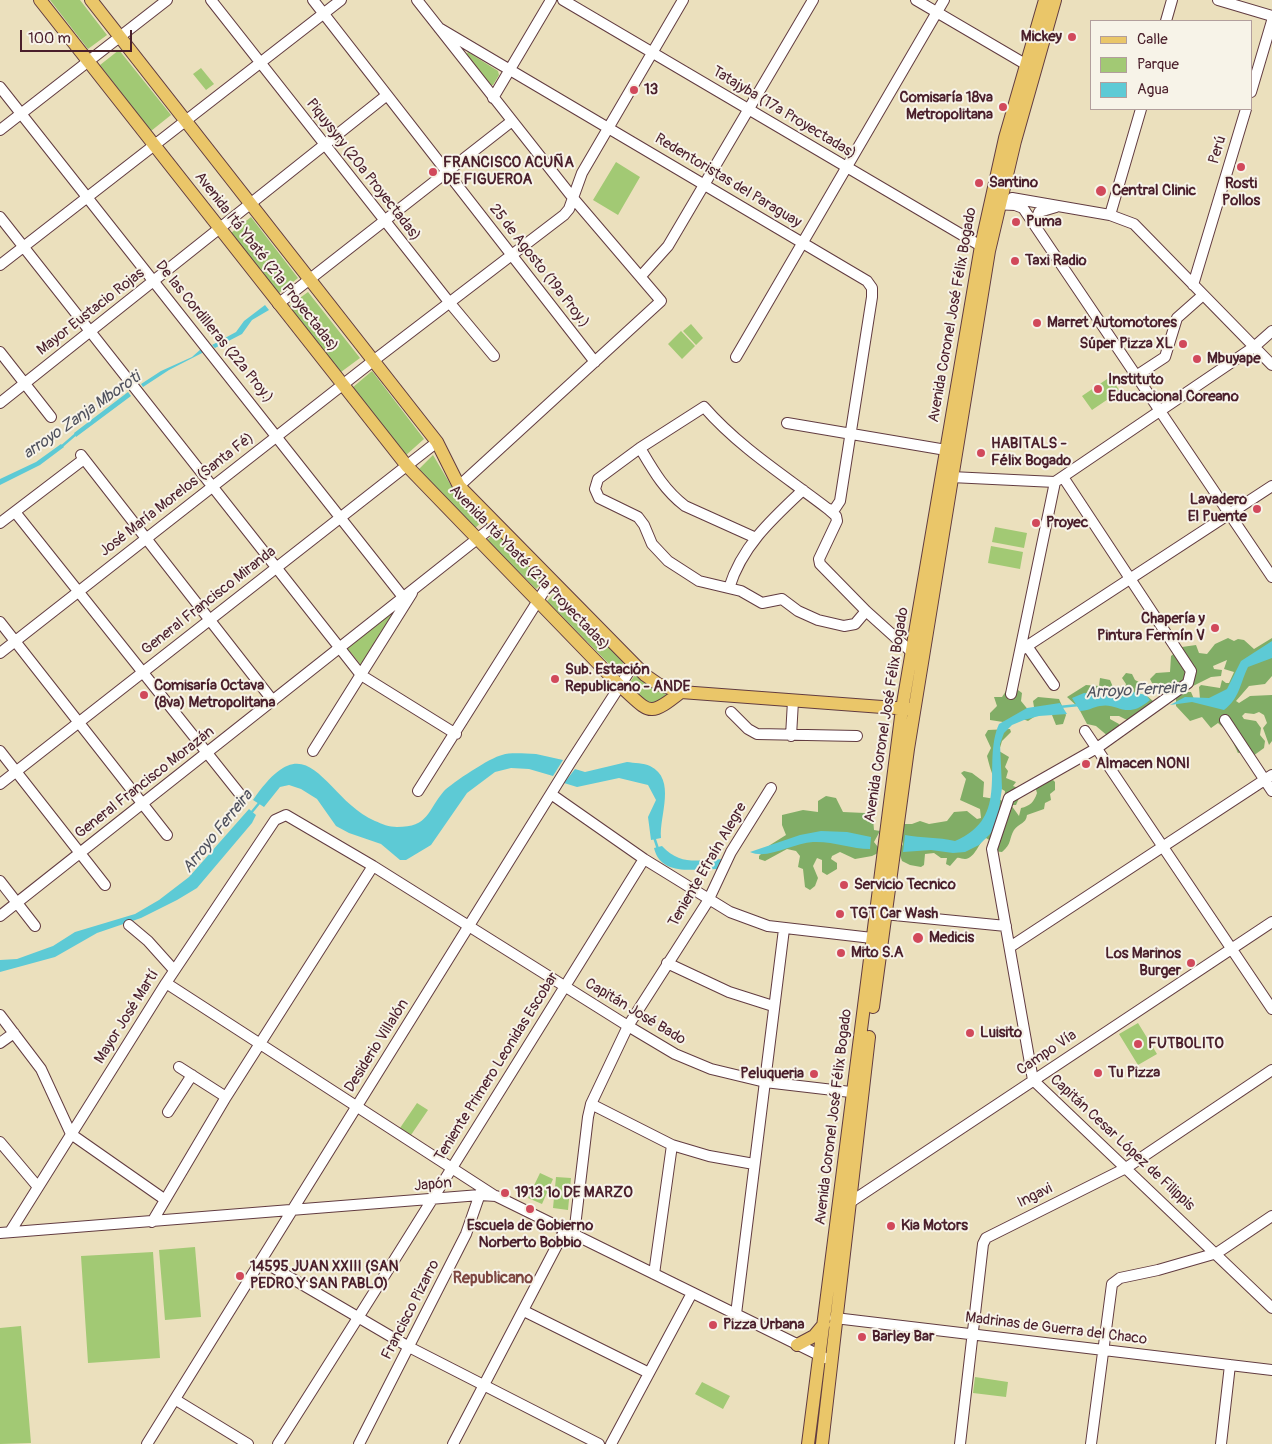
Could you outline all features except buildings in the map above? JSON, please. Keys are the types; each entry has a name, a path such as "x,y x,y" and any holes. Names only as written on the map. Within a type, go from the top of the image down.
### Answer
{"main road":[{"name":"Avenida Itá Ybaté (21ª Proyectadas)","path":"40,0 342,386 407,466 619,685 650,709 662,708 681,692"},
{"name":"Avenida Itá Ybaté (21ª Proyectadas)","path":"90,0 437,442 459,486 634,664 658,684 681,692"},
{"name":"Avenida Coronel José Félix Bogado","path":"918,657 946,450 985,248 1045,0"},
{"name":"Avenida Coronel José Félix Bogado","path":"1030,67 1054,0"},
{"name":"Avenida Coronel José Félix Bogado","path":"867,1020 872,938 887,859 908,709 951,477 985,248"},
{"path":"681,692 908,709"},
{"name":"Avenida Coronel José Félix Bogado","path":"809,1444 830,1321 867,1020 884,914 887,859"},
{"path":"797,1345 814,1336 830,1321"},
{"name":"Avenida Coronel José Félix Bogado","path":"822,1444 825,1358"}],"street":[{"path":"0,130 166,0"},
{"name":"Piquysyry (20ª Proyectadas)","path":"211,0 449,302 494,356"},
{"name":"25 de Agosto (19ª Proy.)","path":"313,0 595,362"},
{"path":"0,265 153,144 341,0"},
{"path":"417,0 573,198 661,301 459,486"},
{"path":"493,98 552,0"},
{"name":"Tatajyba (17ª Proyectadas)","path":"563,0 985,248"},
{"name":"José María Morelos (Santa Fé)","path":"0,653 213,485 564,215 569,209 582,173 683,0"},
{"path":"641,276 668,246 813,0"},
{"path":"916,0 1030,67"},
{"path":"736,357 801,242 944,0"},
{"path":"1166,20 1172,0"},
{"path":"1218,0 1272,16"},
{"path":"1252,89 1272,21"},
{"name":"Redentoristas del Paraguay","path":"438,28 867,281 872,288 851,434"},
{"name":"De las Cordilleras (22ª Proy.)","path":"0,87 402,597"},
{"name":"Mayor Eustacio Rojas","path":"0,403 387,95"},
{"path":"1110,215 1141,110"},
{"name":"Perú","path":"1194,285 1246,110"},
{"path":"278,304 512,121"},
{"path":"995,201 1056,207 1110,215 1128,220 1139,227 1272,365"},
{"path":"995,201 1023,208 1272,577"},
{"path":"1037,229 1038,214 1056,207"},
{"path":"0,217 361,675 456,734"},
{"path":"1136,376 1165,357 1177,318 1203,295"},
{"path":"951,477 1059,480 1254,347 1272,331"},
{"path":"0,352 51,417"},
{"path":"866,611 856,624 844,626 804,614 786,600 778,598 762,603 741,592 699,581 668,561 652,544 644,525 638,517 599,498 594,489 598,479 640,448 704,407 746,447 836,516 837,521 819,562 866,611 918,657"},
{"path":"787,423 946,450"},
{"path":"828,509 834,510 840,501 851,434"},
{"name":"General Francisco Miranda","path":"0,784 276,566 341,518 437,442"},
{"path":"640,448 664,488 680,502 756,538"},
{"path":"0,523 82,457 273,701"},
{"path":"1059,480 1130,579 1191,671 1188,683 1097,748"},
{"path":"1011,694 1024,648 1059,480"},
{"path":"1024,648 1272,486"},
{"path":"729,588 737,568 765,525 803,490"},
{"path":"15,512 239,793"},
{"name":"General Francisco Morazán","path":"0,916 273,701 339,646 496,524"},
{"path":"418,791 456,734 551,580"},
{"path":"313,751 415,588"},
{"path":"0,622 167,835"},
{"path":"1024,648 1054,685"},
{"name":"Desiderio Villalón","path":"147,1444 358,1107 558,782 634,664"},
{"path":"791,736 793,701"},
{"path":"731,712 752,732 791,736 857,736"},
{"path":"1225,720 1268,777 1272,790"},
{"path":"1085,731 1272,1009"},
{"name":"Capitán Cesar López de Filippis","path":"1097,748 1008,798 992,849 1033,1080 1217,1253 1272,1308"},
{"path":"0,751 105,886"},
{"path":"1010,947 1268,777"},
{"name":"Teniente Efraín Alegre","path":"574,1235 591,1104 628,1026 708,901 730,852 771,788"},
{"path":"551,794 708,901 748,920 784,928 872,938"},
{"name":"Capitán José Bado","path":"274,822 280,816 288,816 373,866 628,1026 691,1061 711,1069 765,1082 858,1093"},
{"name":"Mayor José Martí","path":"5,1232 38,1187 174,970 274,822"},
{"name":"Teniente Primero Leonidas Escobar","path":"278,1444 358,1319 430,1200 644,859"},
{"path":"152,1222 226,1097 373,866"},
{"path":"0,881 35,926"},
{"path":"884,914 1006,926"},
{"name":"Campo Vía","path":"844,1205 1272,922"},
{"path":"129,925 174,970"},
{"path":"736,1314 784,928"},
{"path":"667,963 729,992 773,1006"},
{"path":"166,983 358,1107 481,1191 496,1196 825,1358"},
{"path":"0,1015 41,1069 71,1134 164,1199"},
{"path":"0,1043 14,1033"},
{"path":"180,1067 226,1097"},
{"name":"Ingavi","path":"960,1444 986,1238 1126,1168 1272,1070"},
{"path":"168,1112 192,1075"},
{"path":"591,1104 672,1145 709,1156 754,1164"},
{"path":"0,1142 38,1187"},
{"path":"654,1274 672,1145"},
{"name":"Japón","path":"5,1232 430,1200 481,1191"},
{"name":"Francisco Pizarro","path":"359,1444 466,1234 481,1191"},
{"path":"1091,1444 1110,1288 1115,1280 1217,1253 1272,1216"},
{"path":"453,1444 485,1386 564,1230"},
{"path":"262,1261 358,1319 409,1347 599,1444"},
{"path":"611,1444 692,1293"},
{"path":"524,1310 649,1373"},
{"name":"Madrinas de Guerra del Chaco","path":"830,1321 973,1334 1269,1368"},
{"path":"1221,1444 1230,1365"},
{"path":"176,1400 248,1444"}],"green space":[{"path":"50,0 80,0 107,35 88,49"},
{"path":"119,50 171,115 151,131 100,65"},
{"path":"468,52 498,71 499,75 493,85 466,55"},
{"path":"201,68 214,84 206,90 193,74"},
{"path":"616,162 640,177 618,215 593,200"},
{"path":"251,217 298,278 279,293 231,233"},
{"path":"308,292 360,358 341,372 289,306"},
{"path":"691,324 703,338 696,345 683,331"},
{"path":"681,331 695,346 682,359 668,344"},
{"path":"372,371 424,439 405,456 352,388"},
{"path":"1110,377 1120,391 1092,410 1082,396"},
{"path":"433,455 456,494 483,521 474,529 419,469"},
{"path":"995,527 1027,533 1024,548 992,542"},
{"path":"496,532 544,581 536,589 487,540"},
{"path":"991,546 1023,552 1020,569 988,563"},
{"path":"555,593 624,662 616,671 547,601"},
{"path":"395,611 362,666 347,648"},
{"path":"1228,638 1234,641 1238,639 1244,640 1254,649 1272,638 1272,676 1265,684 1249,686 1236,701 1239,703 1250,696 1272,695 1272,741 1269,745 1263,728 1267,723 1264,715 1259,712 1254,714 1245,713 1242,716 1244,719 1256,721 1261,728 1260,735 1265,741 1264,748 1253,756 1243,752 1238,753 1228,732 1218,723 1211,728 1202,717 1190,721 1176,706 1176,695 1179,692 1191,692 1194,699 1200,699 1199,687 1201,685 1220,688 1222,680 1229,683 1234,672 1224,669 1227,660 1213,666 1214,669 1222,670 1221,676 1211,677 1189,688 1173,687 1166,689 1161,684 1152,683 1150,679 1156,673 1170,672 1171,656 1182,647 1196,645 1199,653 1207,654 1215,644"},
{"path":"1126,673 1132,674 1135,680 1141,683 1141,689 1137,694 1147,696 1153,701 1138,713 1149,717 1140,724 1136,715 1127,720 1119,716 1110,716 1110,719 1119,724 1120,731 1109,737 1096,726 1087,724 1078,707 1067,697 1086,685 1099,686 1100,678 1110,680 1113,687 1125,688 1126,684 1122,678"},
{"path":"635,675 653,688 671,693 658,704 647,703 628,685"},
{"path":"1018,690 1022,693 1021,701 1034,717 1028,721 1020,718 1003,722 990,720 990,713 997,706 994,697 1002,697 1006,691 1013,693"},
{"path":"1038,697 1059,699 1066,715 1063,724 1056,725 1052,715 1034,707 1033,701"},
{"path":"1010,729 1011,732 1002,741 999,751 1009,757 1005,767 1008,771 1006,778 1016,782 1013,786 1018,788 1020,796 1016,805 1011,805 1019,816 1021,808 1029,805 1034,799 1037,793 1035,786 1053,780 1055,782 1055,790 1050,794 1051,800 1045,803 1044,809 1027,815 1024,822 1014,830 1009,844 1002,852 993,851 991,841 986,838 972,856 965,859 957,858 950,866 946,864 947,858 941,858 934,853 925,854 924,865 921,867 902,861 899,852 903,844 901,837 903,824 912,824 920,821 929,824 947,821 954,812 967,811 977,819 981,818 980,809 960,800 966,779 961,773 964,771 972,773 984,782 983,797 1001,800 1004,804 1005,791 998,786 991,771 987,756 991,748 985,735 988,730"},
{"path":"826,796 836,798 843,812 865,813 873,818 874,830 880,831 874,842 878,847 878,853 855,859 840,852 832,856 831,859 837,863 837,869 827,875 822,872 822,860 817,858 813,866 818,878 815,886 810,890 805,887 803,869 798,867 800,856 796,851 787,849 765,861 759,859 759,856 770,845 786,835 782,825 782,815 803,810 818,812 818,801"},
{"name":"FUTBOLITO","path":"1138,1023 1157,1054 1138,1065 1119,1034"},
{"path":"417,1103 428,1110 411,1135 400,1128"},
{"path":"540,1173 553,1179 542,1204 528,1198"},
{"path":"556,1177 571,1178 568,1210 553,1208"},
{"path":"195,1247 201,1317 165,1320 159,1250"},
{"path":"153,1252 160,1358 88,1363 81,1256"},
{"path":"21,1326 31,1443 0,1444 0,1328"},
{"path":"975,1377 1008,1382 1006,1397 973,1393"},
{"path":"702,1382 730,1396 723,1409 695,1394"}],"water":[{"path":"265,305 269,310 252,320 242,334 215,348 212,345 236,332 244,321"},
{"path":"201,349 204,352 169,370 143,387 141,384 161,371 192,357"},
{"path":"128,392 131,396 76,437 74,433"},
{"path":"61,444 64,447 40,465 0,485 0,479 36,462"},
{"path":"1272,641 1272,658 1248,667 1237,695 1224,710 1192,702 1170,705 1185,697 1209,698 1227,689 1241,661"},
{"path":"1115,688 1146,695 1150,700 1135,709 1128,710 1106,705 1080,711 1072,698 1084,693 1099,694"},
{"path":"1060,703 1067,714 1039,716 1024,720 1012,725 1004,733 1000,744 1002,788 998,817 994,830 979,845 965,852 953,853 931,850 903,852 905,835 955,841 973,831 983,818 989,804 992,789 994,740 999,724 1027,708"},
{"path":"506,754 536,754 563,760 553,776 529,769 511,768 495,772 467,793 431,845 406,860 400,860 381,844 349,833 336,826 317,799 301,789 289,785 280,787 264,807 253,800 272,776 288,765 302,764 315,771 357,810 375,821 397,827 408,826 421,821 448,787 489,760"},
{"path":"627,762 650,766 658,772 663,780 665,799 661,838 651,840 648,817 656,800 648,785 619,778 577,787 564,783 575,769 585,772"},
{"path":"249,809 256,815 252,823 197,888 141,918 97,933 55,957 0,972 0,960 17,959 53,946 75,932 135,914 159,900 189,877"},
{"path":"821,831 847,832 871,837 870,849 813,842 773,853 757,854 750,852 800,835"},
{"path":"662,846 676,857 683,859 698,861 723,859 720,869 691,870 672,868 664,864 654,848"}],"waterway":[{"name":"arroyo Zanja Mboroti","path":"61,447 76,434"},
{"name":"Arroyo Ferreira","path":"1059,707 1079,705"},
{"name":"Arroyo Ferreira","path":"251,813 260,802"},
{"name":"Arroyo Ferreira","path":"654,837 658,849"}],"place":[{"name":"Mickey","path":"1072,37"},
{"name":"13","path":"634,90"},
{"name":"Comisaría 18va Metropolitana","path":"1003,107"},
{"name":"Rosti Pollos","path":"1241,167"},
{"name":"FRANCISCO ACUÑA DE FIGUEROA","path":"433,172"},
{"name":"Santino","path":"979,183"},
{"name":"Central Clinic","path":"1101,191"},
{"name":"Puma","path":"1016,222"},
{"name":"Taxi Radio","path":"1015,261"},
{"name":"Marret Automotores","path":"1037,323"},
{"name":"Súper Pizza XL","path":"1183,344"},
{"name":"Mbuyape","path":"1197,359"},
{"name":"Instituto Educacional Coreano","path":"1098,389"},
{"name":"HABITALS - Félix Bogado","path":"981,453"},
{"name":"Lavadero El Puente","path":"1257,509"},
{"name":"Proyec","path":"1036,523"},
{"name":"Chapería y Pintura Fermín V","path":"1215,628"},
{"name":"Sub. Estación Republicano - ANDE","path":"555,679"},
{"name":"Comisaría Octava (8va) Metropolitana","path":"144,695"},
{"name":"Almacen NONI","path":"1086,764"},
{"name":"Servicio Tecnico","path":"844,885"},
{"name":"TGT Car Wash","path":"840,914"},
{"name":"Medicis","path":"918,938"},
{"name":"Mito S.A","path":"841,953"},
{"name":"Los Marinos Burger","path":"1191,963"},
{"name":"Luisito","path":"970,1033"},
{"name":"FUTBOLITO","path":"1138,1044"},
{"name":"Tu Pizza","path":"1098,1073"},
{"name":"Peluqueria","path":"814,1074"},
{"name":"1913 1º DE MARZO","path":"505,1193"},
{"name":"Escuela de Gobierno Norberto Bobbio","path":"530,1209"},
{"name":"Kia Motors","path":"891,1226"},
{"name":"14595 JUAN XXIII (SAN PEDRO Y SAN PABLO)","path":"240,1276"},
{"name":"Pizza Urbana","path":"713,1325"},
{"name":"Barley Bar","path":"862,1337"}],"district":[{"name":"Republicano","path":"493,1279"}]}
